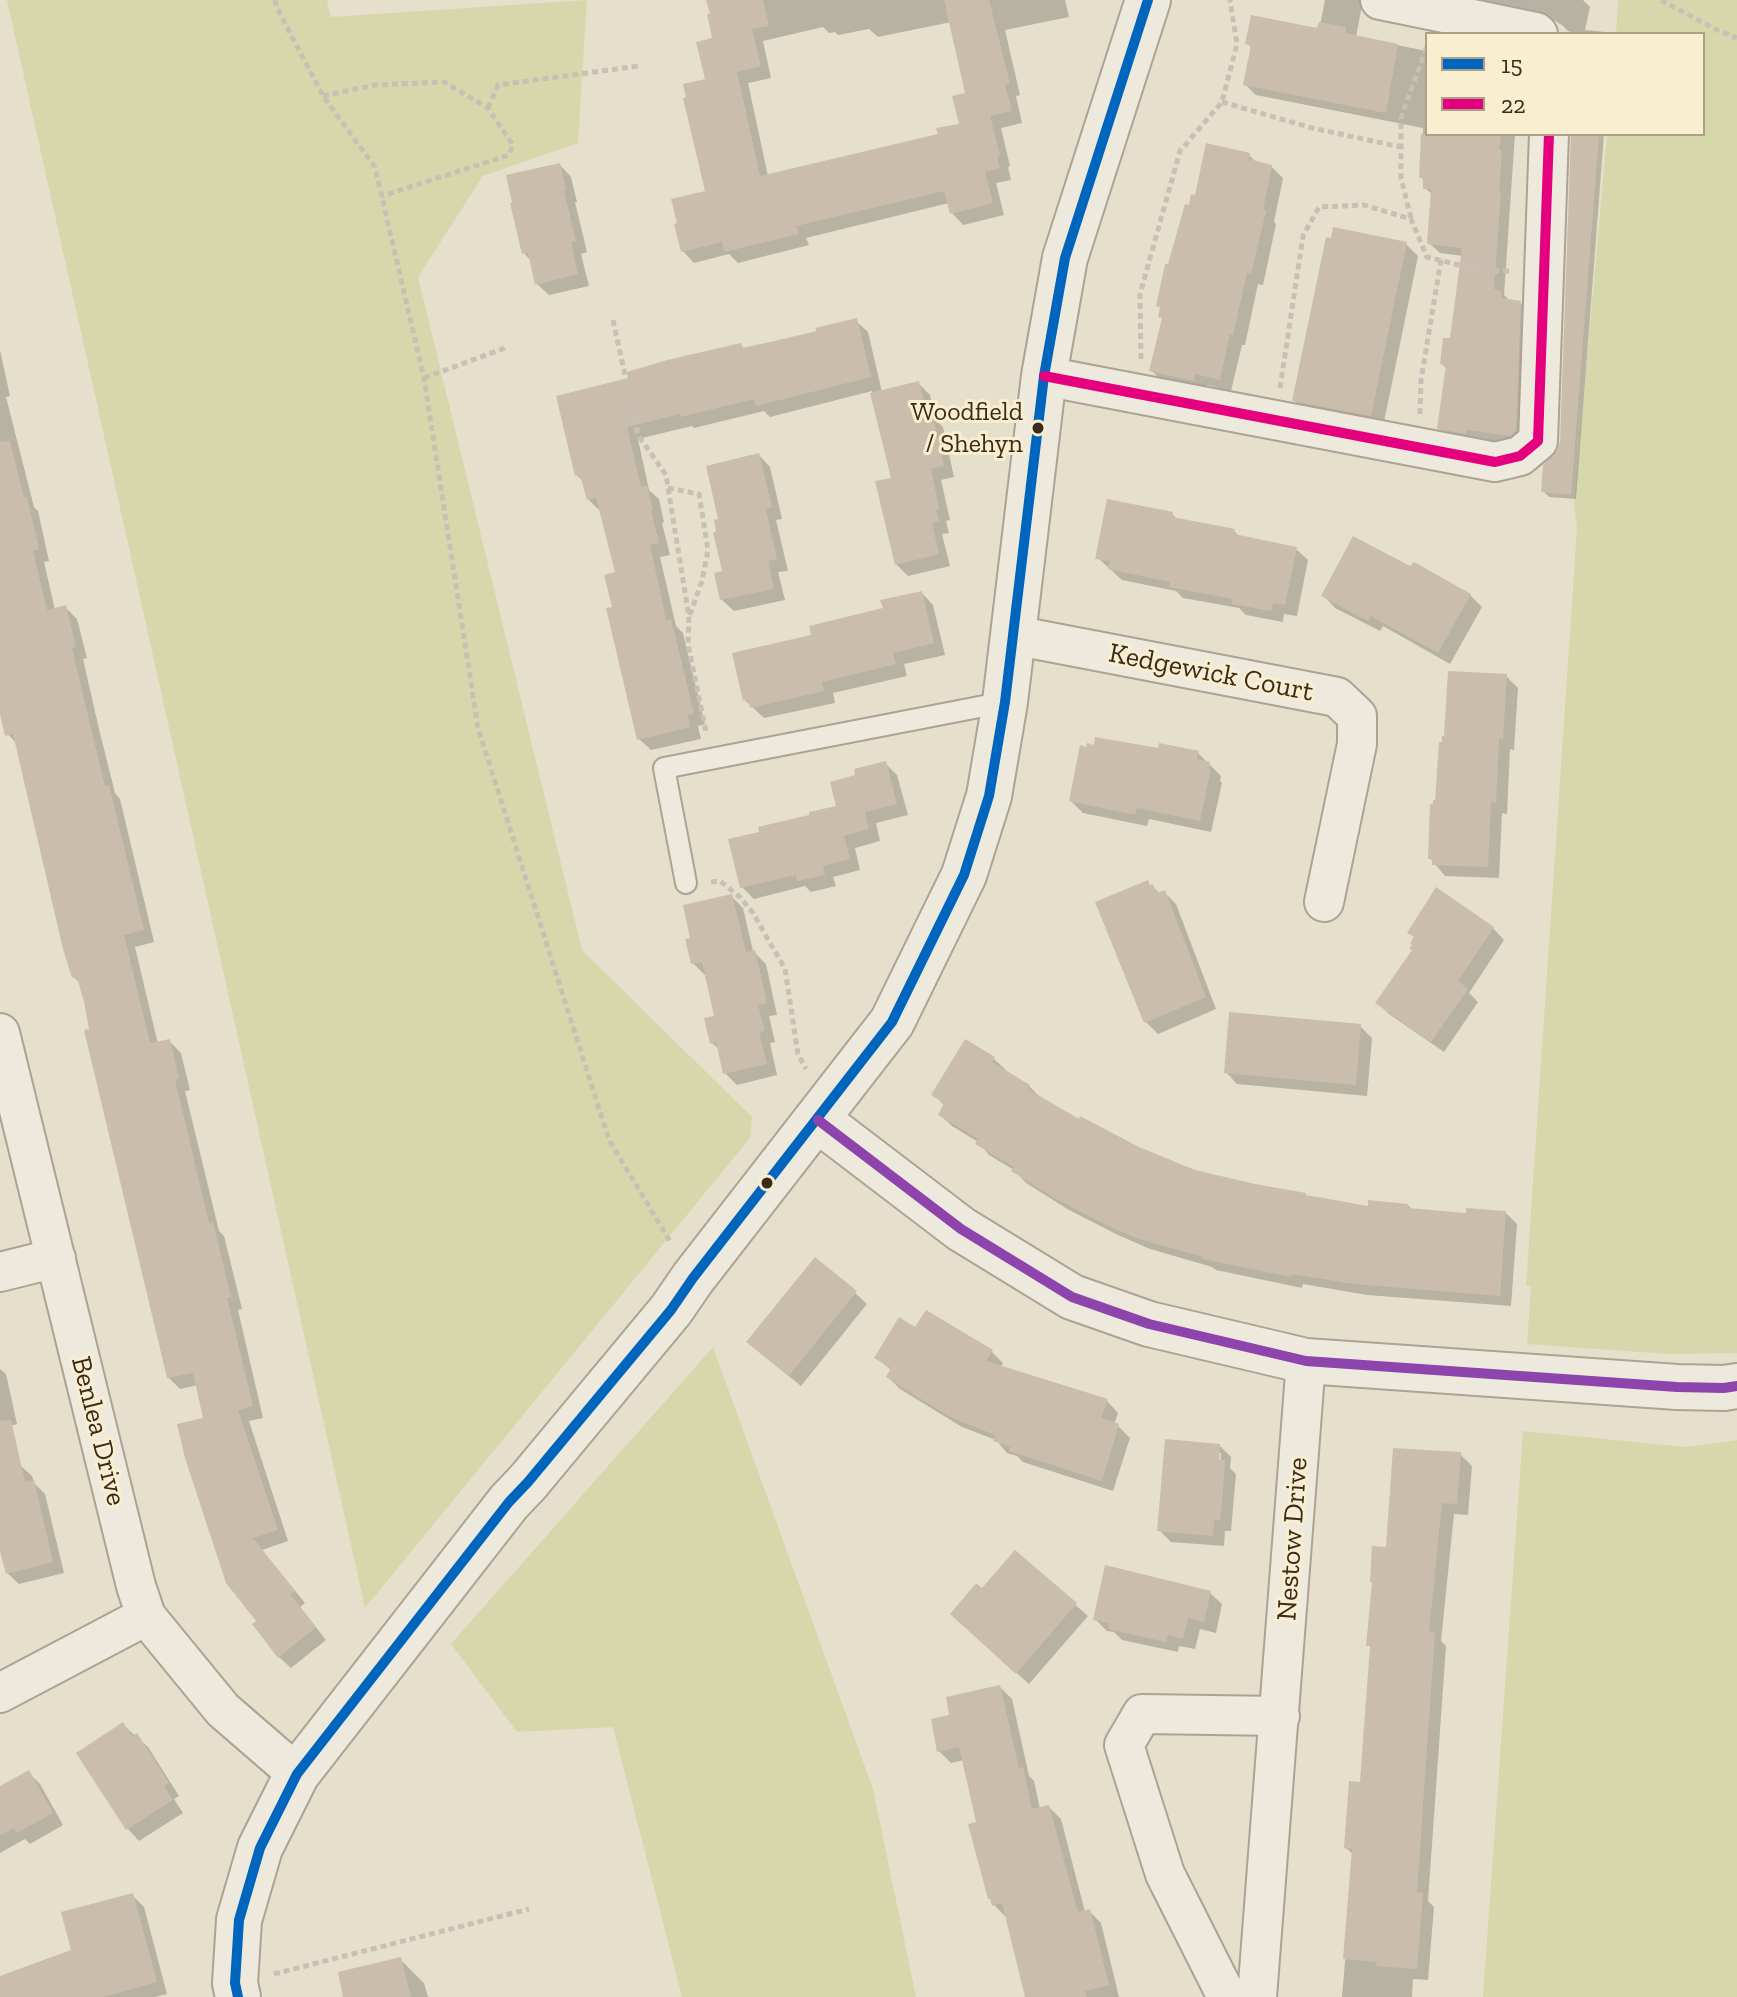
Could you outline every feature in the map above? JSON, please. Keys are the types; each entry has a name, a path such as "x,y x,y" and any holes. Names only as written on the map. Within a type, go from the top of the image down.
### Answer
{"street":[{"path":"237,1990 239,1920 247,1891 260,1848 297,1774 509,1502 671,1310 892,1022 964,875 989,796 1005,702 1044,376 1065,258 1148,0"},
{"path":"1380,0 1536,32"},
{"path":"1044,376 1495,462 1520,456 1538,441 1549,136"},
{"name":"Kedgewick Court","path":"1013,635 1337,697 1357,716 1357,744 1324,902"},
{"name":"Benlea Drive","path":"0,1033 136,1586 146,1616 223,1710 297,1774"},
{"path":"818,1120 961,1229 1072,1297 1149,1324 1306,1361 1677,1387 1737,1386"},
{"path":"0,1272 56,1258"},
{"name":"Nestow Drive","path":"1257,1997 1306,1361"},
{"path":"0,1693 146,1616"},
{"path":"1227,1997 1165,1874 1124,1745 1142,1714 1280,1716"}],"lane":[{"path":"686,883 664,768 1005,702"}],"path":[{"path":"275,0 323,96 375,167 424,378 478,728 609,1140 693,1278"},
{"path":"1141,394 1140,294 1180,151 1222,102 1237,44 1230,0"},
{"path":"1661,0 1737,38"},
{"path":"1425,51 1401,118 1401,178 1411,219 1427,257 1483,271 1544,271"},
{"path":"488,108 498,85 639,66"},
{"path":"323,96 375,85 444,82 488,108 513,145 509,155 382,196"},
{"path":"1222,102 1312,128 1401,147"},
{"path":"1275,420 1303,236 1319,207 1364,205 1411,219"},
{"path":"1418,448 1421,380 1441,260"},
{"path":"613,320 638,435 666,475 689,617 688,644 713,758"},
{"path":"424,378 505,348"},
{"path":"668,488 699,494 706,536 708,550 702,581 689,617"},
{"path":"686,883 720,881 740,897 753,913 785,969 798,1054 806,1069"},
{"path":"237,1990 529,1909"}],"green space":[{"path":"7,0 327,0 331,17 587,0 578,143 483,176 418,277 582,950 752,1117 750,1138 365,1608"},
{"path":"1618,0 1737,0 1737,1353 1668,1354 1527,1344 1531,1286 1526,1286 1577,528 1574,505 1607,136 1705,136 1705,32 1616,32"},
{"path":"713,1347 873,1789 916,1997 682,1997 613,1727 517,1732 451,1644"},
{"path":"1523,1431 1686,1447 1737,1440 1737,1997 1483,1997"}],"building":[{"path":"706,0 763,0 769,26 752,29 761,66 737,72 760,176 938,134 936,128 959,124 952,96 965,93 944,0 989,0 1010,84 1005,85 1012,111 990,116 1000,155 997,156 1000,168 985,172 993,203 950,214 944,191 796,226 799,234 724,252 722,242 681,252 671,199 705,191 683,98 686,97 683,84 705,79 696,42 712,38"},
{"path":"1251,15 1317,28 1319,22 1346,27 1345,33 1398,44 1386,113 1243,85 1251,45 1245,44"},
{"path":"1421,134 1501,136 1501,193 1494,289 1502,291 1501,298 1521,301 1516,430 1510,436 1437,429 1446,365 1440,364 1443,338 1450,338 1462,248 1427,244 1431,189 1423,189 1423,178 1419,178"},
{"path":"1571,136 1599,136 1571,495 1541,492 1543,465 1557,451 1560,442"},
{"path":"1206,143 1250,153 1249,159 1272,165 1263,210 1266,211 1251,274 1247,273 1220,380 1195,374 1194,381 1149,371 1162,318 1158,317 1160,307 1156,306 1165,264 1168,264 1185,204 1189,205 1191,194 1195,195"},
{"path":"560,163 576,241 571,242 578,274 535,285 528,253 522,254 506,175"},
{"path":"1333,227 1407,242 1371,416 1292,401 1326,237 1331,238"},
{"path":"857,318 871,377 756,406 754,399 627,427 641,487 647,485 653,510 659,543 650,545 666,620 671,619 694,713 688,715 690,727 637,740 606,608 612,607 604,575 615,572 596,498 587,500 580,475 575,476 556,396 628,378 627,372 667,360 741,343 742,348 770,342"},
{"path":"919,381 927,414 932,413 944,466 931,469 939,509 936,510 939,521 932,523 939,554 895,565 875,481 891,478 870,393"},
{"path":"10,441 39,549 33,551 47,610 66,605 76,647 72,648 88,716 105,786 109,785 144,930 124,935 150,1043 170,1039 179,1078 175,1080 209,1223 213,1222 231,1297 227,1298 253,1406 238,1410 278,1530 253,1538 295,1591 290,1594 316,1627 278,1658 252,1624 256,1621 226,1583 185,1458 177,1424 203,1418 193,1373 167,1378 84,1030 89,1029 84,1002 77,977 72,978 63,949 13,734 5,736 0,714 0,442"},
{"path":"759,453 772,507 766,509 777,559 768,561 774,589 720,600 714,573 722,571 713,532 716,532 714,520 718,519 706,466"},
{"path":"1107,499 1173,512 1172,517 1235,529 1234,534 1297,547 1285,605 1273,603 1271,611 1232,604 1233,599 1169,587 1170,582 1108,569 1110,561 1095,559"},
{"path":"1353,536 1410,566 1414,562 1471,594 1438,653 1371,616 1368,621 1321,596"},
{"path":"922,591 934,643 893,653 896,664 822,682 824,691 750,708 748,699 743,701 732,653 811,635 809,626 883,608 880,600"},
{"path":"1448,671 1507,674 1503,739 1499,739 1496,803 1491,802 1488,867 1432,865 1432,859 1428,859 1430,804 1435,800 1439,742 1444,736"},
{"path":"1095,737 1158,748 1159,743 1199,751 1197,759 1210,762 1211,769 1200,821 1137,808 1135,815 1069,801 1080,745 1094,745"},
{"path":"886,761 897,804 865,812 869,829 844,836 850,859 823,866 825,875 797,881 796,875 740,888 728,839 759,832 758,827 836,806 830,782 855,775 854,769"},
{"path":"1148,880 1156,893 1165,890 1206,997 1144,1023 1095,902"},
{"path":"1436,887 1494,927 1458,981 1468,989 1431,1042 1375,1003 1412,950 1409,949 1414,937 1407,933"},
{"path":"732,894 746,952 755,950 767,1003 758,1005 765,1031 759,1032 767,1064 723,1074 716,1042 710,1044 704,1018 714,1016 702,962 691,964 685,939 690,938 683,905"},
{"path":"1229,1012 1361,1024 1356,1085 1224,1073"},
{"path":"965,1039 995,1057 992,1062 1030,1085 1028,1089 1079,1119 1080,1116 1139,1147 1195,1170 1368,1206 1368,1200 1408,1204 1408,1208 1466,1213 1466,1208 1506,1211 1500,1296 1354,1284 1292,1274 1291,1277 1202,1259 1136,1238 1104,1224 1011,1171 1014,1167 975,1144 978,1139 938,1115 944,1103 931,1095"},
{"path":"815,1257 857,1291 789,1376 746,1342"},
{"path":"926,1310 993,1350 986,1361 1108,1399 1101,1418 1119,1424 1102,1481 1009,1451 1010,1447 993,1441 995,1435 948,1416 886,1377 891,1368 874,1358 899,1317 915,1327"},
{"path":"11,1420 25,1482 34,1480 53,1562 6,1574 0,1551 0,1421"},
{"path":"1165,1439 1220,1444 1219,1460 1225,1460 1223,1492 1220,1520 1214,1520 1213,1536 1157,1531"},
{"path":"1393,1448 1461,1452 1457,1504 1442,1503 1429,1632 1435,1633 1417,1892 1423,1893 1417,1969 1376,1966 1377,1962 1343,1959 1352,1849 1344,1848 1349,1781 1360,1782 1370,1646 1366,1646 1372,1546 1386,1547"},
{"path":"1015,1550 1077,1603 1016,1674 950,1614 976,1583 982,1588"},
{"path":"1105,1565 1211,1591 1204,1622 1188,1618 1183,1639 1168,1635 1166,1642 1108,1629 1109,1623 1093,1620"},
{"path":"1000,1685 1032,1809 1049,1805 1078,1912 1090,1909 1109,1985 1085,1991 1087,1997 1025,1997 1002,1903 992,1906 988,1899 968,1824 976,1822 959,1747 937,1752 931,1719 949,1715 946,1697"},
{"path":"123,1722 132,1736 137,1733 169,1783 164,1786 173,1800 126,1830 76,1753"},
{"path":"29,1770 53,1813 17,1833 14,1828 0,1835 0,1786"},
{"path":"133,1893 157,1982 103,1997 0,1997 0,1976 71,1950 61,1912"},
{"path":"401,1957 411,1997 343,1997 338,1972"}],"transit line":[{"name":"15","path":"238,1997 235,1983 239,1920 260,1848 297,1774 509,1502 671,1310 892,1022 964,875 989,796 1005,702 1044,376 1065,258 1148,0"},
{"name":"22","path":"1044,376 1495,462 1520,456 1538,441 1549,136"},
{"path":"818,1120 961,1229 1072,1297 1149,1324 1306,1361 1677,1387 1737,1386"}],"place":[{"name":"Woodfield / Shehyn","path":"1038,428"}]}
